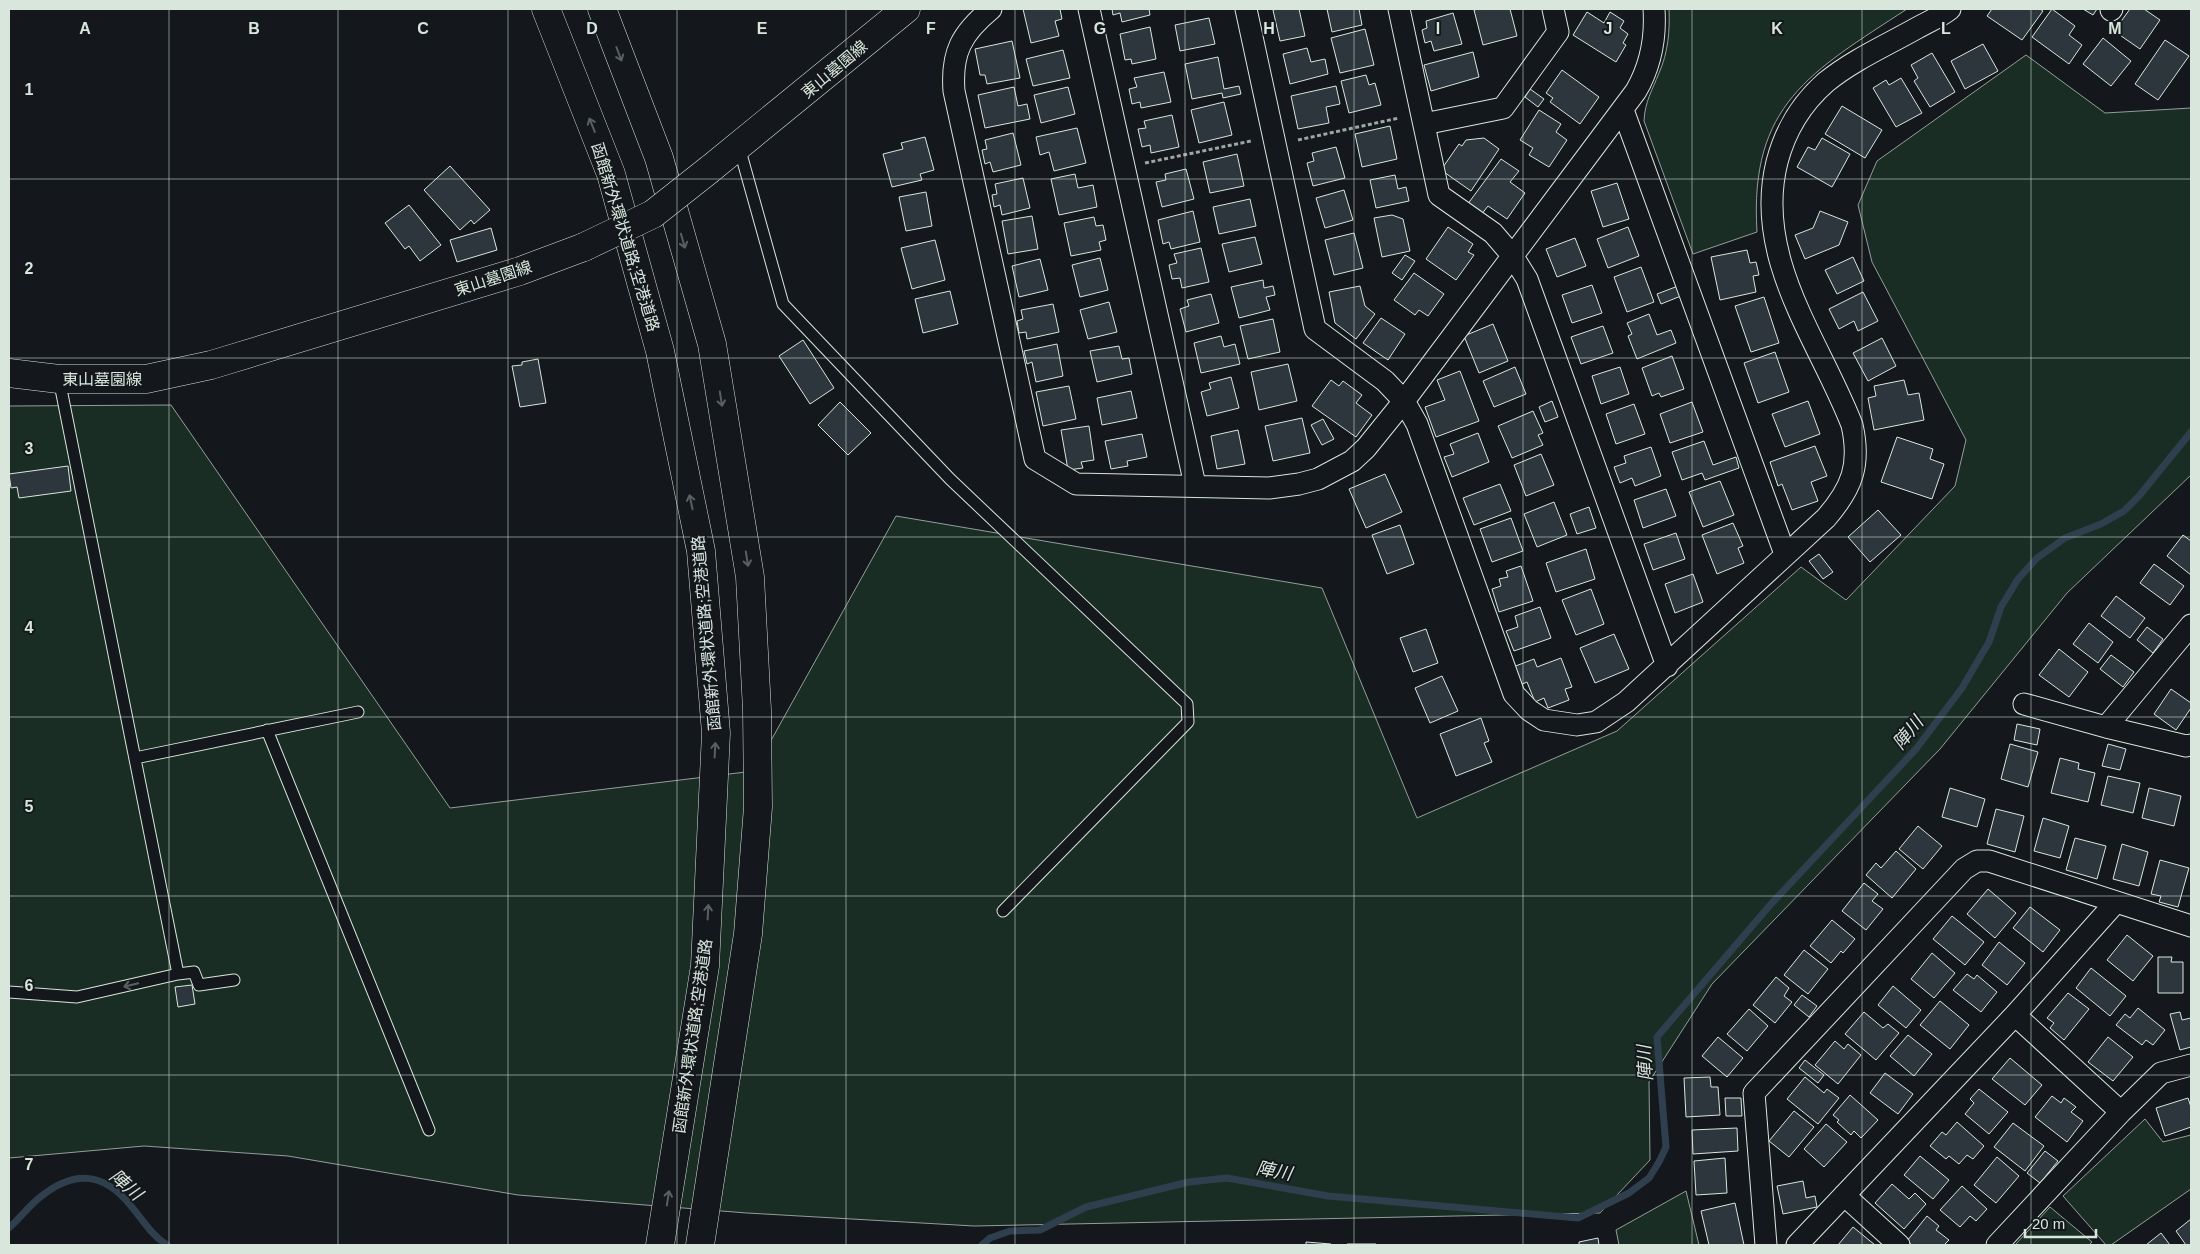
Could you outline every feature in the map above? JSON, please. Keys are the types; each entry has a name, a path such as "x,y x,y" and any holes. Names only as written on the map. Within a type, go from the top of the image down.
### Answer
{"main road":[{"name":"函館新外環状道路;空港道路","path":"546,9 611,174 660,351 701,551 716,733 705,966 660,1245"},
{"path":"602,9 660,158 712,344 750,577 757,710 758,806 748,934 700,1245"},
{"name":"東山墓園線","path":"9,373 59,380 146,379 211,365 520,271 584,247 653,214 739,147 906,9"}],"street":[{"path":"991,9 970,29 957,51 952,70 954,91 1034,459 1076,484 1269,488 1318,479 1352,461 1366,448 1404,401 1623,110 1646,73 1651,59 1656,26 1654,9"},
{"path":"1090,9 1195,485"},
{"path":"1246,9 1315,328 1384,380 1404,401 1417,424 1514,694 1528,710 1544,720 1560,724 1577,725 1596,722 1626,702 1667,666 1785,554 1826,518 1837,505 1853,475 1856,444 1852,426 1790,293 1776,245 1772,222 1772,196 1780,150 1797,115 1826,82 1845,68 1950,9"},
{"path":"1399,9 1439,195 1493,233 1512,255 1527,279 1667,666"},
{"path":"1423,118 1503,108 1558,32 1553,9"},
{"path":"1623,110 1785,554"},
{"path":"2106,727 2191,625"},
{"path":"2024,704 2106,727 2186,746 2191,745"},
{"path":"1766,1245 1754,1093 1964,869 1977,861 1989,861 2191,926"},
{"path":"1798,1245 2015,1015 2116,902"},
{"path":"2015,1015 2121,1112"},
{"path":"1997,1245 2121,1112 2161,1073 2191,1065"},
{"path":"1844,1195 1899,1245"}],"lane":[{"path":"739,147 783,304 950,479 1187,704 1188,722 1003,911"},
{"path":"59,380 178,974"},
{"path":"135,758 358,712"},
{"path":"267,730 429,1130"},
{"path":"9,992 77,997 194,972 199,985 234,980"}],"path":[{"path":"1125,168 1274,140 1423,118"}],"green space":[{"path":"1669,9 1907,9 1842,52 1815,73 1793,96 1776,122 1764,152 1757,188 1757,232 1693,254 1644,121 1647,102 1666,50 1669,34"},
{"path":"2026,55 2105,113 2191,108 2191,475 2067,593 1940,749 1712,984 1649,1082 1650,1160 1600,1213 974,1226 747,1213 518,1195 288,1156 144,1146 9,1158 9,406 171,405 450,808 754,771 896,516 1322,588 1417,818 1617,731 1801,567 1846,600 1955,486 1966,440 1872,262 1858,205 1877,161"},
{"path":"2145,1119 2163,1142 2191,1135 2191,1189 2111,1245 2106,1245 2063,1196"},
{"path":"1686,1191 1699,1245 1619,1245 1616,1230"},
{"path":"2050,1207 2092,1242 2089,1245 2015,1245"}],"building":[{"path":"1023,9 1060,9 1062,19 1055,21 1059,36 1031,43"},
{"path":"1112,9 1149,9 1150,15 1122,22 1120,13 1113,15"},
{"path":"1299,9 1305,36 1280,41 1273,10"},
{"path":"1327,9 1359,9 1362,25 1332,32"},
{"path":"1510,9 1517,36 1483,45 1474,10"},
{"path":"1992,9 2040,9 2043,11 2022,40 1987,16"},
{"path":"2052,9 2075,26 2069,35 2082,45 2069,64 2032,37"},
{"path":"2083,9 2097,9 2093,15"},
{"path":"2130,9 2144,9 2160,20 2140,49 2114,31"},
{"path":"1587,12 1604,23 1610,12 1624,21 1620,28 1628,34 1623,43 1626,45 1616,62 1573,35"},
{"path":"1453,13 1462,44 1434,51 1431,41 1425,43 1422,30 1427,28 1426,21"},
{"path":"1209,18 1215,44 1180,51 1175,25"},
{"path":"1150,27 1156,59 1132,64 1131,59 1125,60 1120,34"},
{"path":"1365,29 1374,65 1340,73 1331,38"},
{"path":"2103,38 2131,61 2111,86 2083,64"},
{"path":"2165,40 2189,56 2158,100 2135,84"},
{"path":"1012,41 1020,78 987,84 985,75 980,75 975,49"},
{"path":"1983,44 1998,71 1965,89 1951,61"},
{"path":"1307,48 1311,62 1325,59 1328,74 1290,84 1283,54"},
{"path":"1063,50 1070,78 1033,86 1026,59"},
{"path":"1473,52 1479,77 1431,91 1424,65"},
{"path":"1932,53 1955,92 1930,107 1914,81 1918,78 1911,65"},
{"path":"1218,57 1224,89 1239,86 1241,94 1223,98 1222,93 1192,99 1185,64"},
{"path":"1562,70 1599,97 1580,124 1550,102 1553,98 1546,93"},
{"path":"1164,72 1171,102 1141,108 1140,102 1132,104 1129,89 1137,87 1134,78"},
{"path":"1366,75 1369,85 1375,83 1381,105 1349,113 1341,81"},
{"path":"1901,78 1922,113 1896,127 1873,88 1886,80 1889,85"},
{"path":"1336,86 1340,104 1326,107 1329,123 1298,129 1291,96"},
{"path":"1014,87 1018,106 1027,104 1030,119 985,128 978,95"},
{"path":"1068,87 1075,114 1041,123 1034,95"},
{"path":"1530,89 1544,99 1538,107 1525,97"},
{"path":"1224,102 1232,135 1199,143 1191,110"},
{"path":"1842,106 1882,130 1865,158 1825,134"},
{"path":"1539,110 1561,124 1556,132 1567,140 1549,167 1529,155 1533,148 1520,140"},
{"path":"1172,115 1179,147 1151,153 1150,145 1142,147 1138,129 1146,128 1144,121"},
{"path":"1390,126 1397,159 1362,167 1355,134"},
{"path":"1077,128 1086,163 1054,171 1049,152 1040,155 1036,137"},
{"path":"1013,133 1021,165 993,172 990,162 985,164 982,150 987,149 985,140"},
{"path":"925,137 934,170 920,174 922,180 892,187 883,154 903,149 901,143"},
{"path":"1484,138 1499,149 1471,191 1441,170 1459,144 1462,146 1466,140"},
{"path":"1822,138 1850,154 1832,187 1797,167 1808,147 1815,150"},
{"path":"1336,147 1345,178 1313,186 1307,163 1314,161 1312,153"},
{"path":"1237,154 1244,186 1210,193 1203,162"},
{"path":"1501,159 1519,171 1510,182 1525,193 1507,219 1488,206 1481,215 1467,205"},
{"path":"450,166 490,210 474,224 471,220 460,230 424,190"},
{"path":"1186,169 1194,199 1162,207 1156,182 1166,180 1165,174"},
{"path":"1075,174 1078,188 1093,185 1097,207 1059,215 1051,179"},
{"path":"1395,175 1398,189 1406,187 1409,201 1376,208 1370,180"},
{"path":"1023,178 1030,208 1002,215 1000,205 994,207 992,195 997,194 995,184"},
{"path":"1617,183 1629,219 1603,227 1591,191"},
{"path":"1344,190 1353,220 1325,228 1316,198"},
{"path":"926,192 932,226 906,231 899,197"},
{"path":"1250,199 1256,226 1219,234 1213,207"},
{"path":"409,205 441,245 420,261 409,246 405,249 385,223"},
{"path":"1193,211 1200,242 1171,249 1169,242 1163,244 1158,220"},
{"path":"1820,211 1848,222 1839,245 1805,259 1795,235 1813,228"},
{"path":"1392,215 1403,219 1410,251 1382,257 1374,218"},
{"path":"1032,216 1038,249 1008,254 1002,221"},
{"path":"1094,217 1096,226 1103,225 1106,240 1099,242 1101,250 1071,256 1064,223"},
{"path":"1448,227 1473,244 1468,252 1474,255 1456,280 1426,259"},
{"path":"1628,227 1639,256 1608,268 1597,239"},
{"path":"491,228 497,250 457,262 450,240"},
{"path":"1354,233 1363,268 1334,275 1325,240"},
{"path":"1255,237 1262,264 1229,272 1222,244"},
{"path":"1575,238 1586,266 1557,277 1546,249"},
{"path":"935,240 945,280 912,289 901,248"},
{"path":"1201,248 1209,282 1182,288 1180,278 1172,279 1169,265 1177,263 1174,254"},
{"path":"1747,250 1750,263 1756,262 1759,275 1753,276 1756,292 1720,300 1711,257"},
{"path":"1405,255 1415,261 1402,280 1392,273"},
{"path":"1853,257 1864,281 1837,294 1825,270"},
{"path":"1100,258 1108,290 1080,297 1072,265"},
{"path":"1040,259 1048,290 1019,297 1012,266"},
{"path":"1641,267 1654,302 1627,312 1614,277"},
{"path":"1414,273 1444,294 1428,316 1419,310 1415,315 1394,300"},
{"path":"1263,280 1264,288 1273,286 1275,295 1266,297 1270,310 1239,318 1231,287"},
{"path":"1592,285 1602,313 1572,323 1562,295"},
{"path":"1360,286 1365,306 1375,314 1356,339 1335,323 1329,292"},
{"path":"1678,286 1681,296 1661,304 1657,294"},
{"path":"950,291 958,324 923,333 915,299"},
{"path":"1863,292 1878,321 1858,331 1854,321 1839,329 1829,309"},
{"path":"1211,294 1219,323 1186,332 1180,309 1189,306 1187,300"},
{"path":"1764,297 1779,343 1751,352 1735,306"},
{"path":"1109,302 1117,332 1088,339 1080,310"},
{"path":"1053,304 1059,332 1027,339 1026,332 1019,333 1017,321 1023,319 1021,310"},
{"path":"1649,314 1657,335 1671,330 1676,343 1637,359 1628,336 1632,334 1627,323"},
{"path":"1381,318 1405,334 1388,360 1363,343"},
{"path":"1273,319 1280,352 1248,359 1240,326"},
{"path":"1493,324 1508,361 1479,373 1464,336"},
{"path":"1603,326 1613,353 1581,364 1571,337"},
{"path":"1221,336 1224,347 1235,344 1240,364 1201,373 1194,343"},
{"path":"1882,338 1896,366 1868,381 1853,353"},
{"path":"803,340 834,388 810,404 779,356"},
{"path":"1057,344 1063,376 1036,382 1032,362 1027,364 1024,351"},
{"path":"1119,346 1122,359 1129,358 1132,374 1097,382 1090,351"},
{"path":"1775,352 1789,392 1758,403 1744,363"},
{"path":"1672,356 1684,389 1661,397 1659,393 1652,396 1642,368"},
{"path":"538,359 546,403 520,407 512,366 522,365 522,362"},
{"path":"1288,364 1297,401 1259,410 1251,372"},
{"path":"1515,367 1526,394 1494,407 1483,381"},
{"path":"1620,367 1629,394 1601,404 1592,376"},
{"path":"1460,371 1479,421 1436,437 1425,407 1445,400 1437,380"},
{"path":"1231,377 1239,408 1207,416 1201,392 1211,389 1209,383"},
{"path":"1331,380 1339,386 1343,381 1362,395 1356,403 1372,415 1356,437 1312,406"},
{"path":"1904,380 1908,395 1919,393 1924,420 1874,430 1868,398 1876,396 1874,386"},
{"path":"1069,386 1076,419 1043,426 1036,392"},
{"path":"1131,391 1137,418 1102,425 1097,398"},
{"path":"1552,401 1558,417 1545,422 1539,407"},
{"path":"1808,401 1820,434 1785,447 1772,414"},
{"path":"840,402 871,433 848,455 818,425"},
{"path":"1692,402 1703,432 1670,443 1660,414"},
{"path":"1634,404 1645,434 1616,444 1606,414"},
{"path":"1533,411 1543,433 1538,435 1543,445 1512,458 1498,426"},
{"path":"1302,418 1310,453 1273,461 1265,426"},
{"path":"1323,419 1334,439 1322,445 1311,425"},
{"path":"1089,426 1094,460 1081,462 1083,468 1068,470 1061,430"},
{"path":"1238,430 1245,464 1217,469 1211,436"},
{"path":"1478,433 1489,462 1452,477 1444,457 1454,454 1450,444"},
{"path":"1142,434 1147,457 1127,461 1128,466 1111,469 1105,441"},
{"path":"1897,437 1933,449 1930,459 1944,464 1932,499 1881,482"},
{"path":"1704,441 1713,465 1736,457 1739,468 1705,480 1702,473 1682,480 1672,452"},
{"path":"1815,446 1827,476 1811,482 1818,501 1792,510 1782,484 1778,486 1770,462"},
{"path":"1651,447 1661,476 1635,486 1632,478 1620,483 1614,467 1626,463 1624,456"},
{"path":"1541,454 1554,485 1526,496 1514,465"},
{"path":"68,466 71,491 19,498 17,487 11,488 9,474"},
{"path":"1385,474 1402,512 1366,528 1349,489"},
{"path":"1720,481 1734,515 1703,527 1689,492"},
{"path":"1500,484 1511,511 1474,525 1463,498"},
{"path":"1666,489 1676,516 1643,528 1634,500"},
{"path":"1554,502 1567,535 1537,547 1524,514"},
{"path":"1589,507 1596,528 1577,534 1570,514"},
{"path":"1878,510 1901,535 1870,562 1848,537"},
{"path":"1511,518 1523,551 1492,562 1480,529"},
{"path":"1733,523 1743,546 1738,548 1744,563 1717,574 1702,535"},
{"path":"1400,525 1414,564 1387,574 1372,535"},
{"path":"1676,533 1685,559 1653,570 1644,544"},
{"path":"2183,535 2191,541 2191,575 2167,556"},
{"path":"1586,549 1595,579 1556,592 1546,563"},
{"path":"1819,554 1833,572 1823,579 1809,561"},
{"path":"2154,564 2184,586 2170,605 2140,583"},
{"path":"1521,566 1533,601 1499,612 1492,589 1501,586 1499,579 1508,577 1506,571"},
{"path":"1693,574 1703,602 1675,613 1665,584"},
{"path":"1591,589 1604,624 1576,635 1562,600"},
{"path":"2116,596 2145,618 2130,638 2101,616"},
{"path":"1540,607 1551,638 1514,651 1506,631 1518,627 1515,616"},
{"path":"2089,623 2113,642 2098,663 2073,644"},
{"path":"2147,627 2163,639 2153,653 2137,640"},
{"path":"1426,629 1438,663 1413,672 1400,638"},
{"path":"1614,634 1629,669 1595,683 1580,648"},
{"path":"2059,649 2088,672 2069,697 2039,675"},
{"path":"2111,655 2134,672 2123,687 2100,669"},
{"path":"1561,658 1572,687 1565,689 1569,700 1548,708 1544,698 1535,702 1527,682 1520,685 1513,667 1534,659 1537,667"},
{"path":"1442,676 1458,711 1430,723 1415,688"},
{"path":"2171,689 2191,703 2191,708 2176,730 2154,714"},
{"path":"1481,718 1489,741 1484,743 1492,762 1456,776 1440,734"},
{"path":"2017,724 2040,729 2037,745 2014,740"},
{"path":"2010,744 2038,752 2028,787 2001,779"},
{"path":"2108,744 2126,749 2120,770 2102,766"},
{"path":"2060,758 2079,763 2078,769 2095,773 2088,802 2051,793"},
{"path":"2108,776 2140,783 2133,813 2101,805"},
{"path":"1950,788 1985,799 1977,827 1942,817"},
{"path":"2149,788 2181,796 2174,826 2142,818"},
{"path":"1996,809 2024,816 2015,852 1987,844"},
{"path":"2043,818 2069,826 2060,858 2034,851"},
{"path":"1918,826 1942,846 1923,869 1899,849"},
{"path":"2075,838 2106,846 2097,879 2066,870"},
{"path":"2122,844 2148,852 2139,886 2113,879"},
{"path":"1896,851 1916,869 1892,898 1866,875 1876,863 1881,868"},
{"path":"2160,860 2189,868 2178,907 2159,902 2161,896 2151,894"},
{"path":"1864,883 1878,894 1872,901 1883,909 1866,930 1842,911"},
{"path":"1988,889 2016,913 1995,938 1967,914"},
{"path":"2030,907 2060,930 2043,952 2013,928"},
{"path":"1952,916 1984,942 1965,965 1933,939"},
{"path":"1832,920 1855,939 1831,963 1810,946"},
{"path":"2127,935 2153,956 2133,981 2107,960"},
{"path":"1999,942 2025,963 2007,985 1982,965"},
{"path":"1804,950 1828,969 1808,994 1784,975"},
{"path":"1932,953 1955,973 1934,998 1911,979"},
{"path":"2158,957 2172,957 2171,962 2183,962 2183,993 2158,993"},
{"path":"2091,968 2126,996 2110,1016 2076,988"},
{"path":"1967,974 1974,979 1977,975 1997,992 1981,1012 1953,990"},
{"path":"1776,977 1789,988 1784,996 1792,1002 1775,1023 1753,1005"},
{"path":"192,985 195,1004 178,1007 175,987"},
{"path":"1893,986 1921,1010 1906,1028 1878,1005"},
{"path":"2068,993 2089,1009 2064,1040 2050,1028 2054,1023 2047,1018"},
{"path":"1802,995 1817,1006 1809,1017 1794,1005"},
{"path":"1940,1001 1969,1025 1950,1049 1920,1025"},
{"path":"2138,1008 2165,1030 2153,1045 2146,1040 2142,1045 2116,1025 2125,1014 2130,1018"},
{"path":"1749,1009 1768,1026 1747,1051 1727,1034"},
{"path":"1864,1012 1883,1028 1888,1024 1899,1033 1876,1060 1845,1034"},
{"path":"2180,1012 2182,1020 2191,1018 2191,1047 2180,1050 2170,1014"},
{"path":"1908,1035 1932,1054 1914,1076 1890,1056"},
{"path":"1718,1037 1743,1058 1727,1077 1702,1056"},
{"path":"2108,1037 2133,1057 2113,1081 2088,1062"},
{"path":"1835,1041 1844,1049 1848,1044 1861,1055 1838,1084 1815,1065"},
{"path":"2010,1058 2042,1085 2025,1105 1992,1079"},
{"path":"1805,1060 1824,1075 1818,1083 1799,1068"},
{"path":"1885,1073 1913,1094 1898,1114 1870,1093"},
{"path":"1710,1077 1711,1087 1718,1087 1720,1115 1686,1117 1684,1078"},
{"path":"1805,1077 1824,1093 1827,1089 1839,1098 1818,1124 1787,1099"},
{"path":"1979,1089 2008,1112 1989,1134 1965,1114 1974,1103 1970,1099"},
{"path":"1850,1095 1878,1120 1861,1138 1854,1131 1851,1135 1837,1122 1839,1120 1833,1115"},
{"path":"2052,1096 2061,1103 2064,1098 2076,1107 2071,1112 2083,1121 2067,1142 2035,1117"},
{"path":"1725,1098 1741,1098 1742,1116 1726,1116"},
{"path":"2188,1098 2191,1107 2191,1127 2165,1136 2156,1108"},
{"path":"1794,1111 1814,1127 1789,1157 1769,1141"},
{"path":"1957,1122 1984,1146 1973,1159 1967,1155 1959,1164 1949,1156 1946,1159 1930,1146 1942,1132 1946,1135"},
{"path":"2013,1123 2044,1146 2025,1171 1994,1147"},
{"path":"1826,1124 1847,1142 1824,1167 1804,1149"},
{"path":"1737,1128 1738,1151 1693,1154 1692,1130"},
{"path":"2045,1151 2058,1161 2040,1183 2027,1173"},
{"path":"1920,1156 1949,1180 1933,1199 1904,1175"},
{"path":"1997,1157 2019,1176 1996,1203 1974,1185"},
{"path":"1725,1158 1727,1193 1696,1195 1694,1161"},
{"path":"1803,1181 1806,1198 1815,1196 1817,1207 1783,1214 1777,1186"},
{"path":"1892,1184 1909,1199 1915,1193 1926,1204 1904,1229 1875,1203"},
{"path":"1962,1186 1987,1209 1976,1221 1970,1216 1960,1227 1940,1210"},
{"path":"1735,1203 1744,1245 1709,1245 1701,1211"},
{"path":"1927,1216 1939,1226 1936,1230 1949,1240 1944,1245 1912,1245 1907,1241"},
{"path":"2191,1219 2191,1245 2186,1245 2176,1231"},
{"path":"1853,1227 1875,1245 1838,1245"},
{"path":"2161,1233 2170,1245 2146,1245"},
{"path":"1598,1238 1599,1245 1579,1245 1579,1242"},
{"path":"1306,1242 1331,1244 1331,1245 1306,1245"},
{"path":"1376,1244 1376,1245 1347,1245"}],"waterway":[{"name":"陣川","path":"982,1245 990,1238 1010,1231 1040,1230 1086,1207 1189,1182 1227,1178 1328,1196 1578,1218 1629,1193 1649,1178 1666,1147 1657,1037 1771,904 1916,749 1962,688 1989,642 2001,607 2018,579 2037,558 2065,538 2101,524 2124,511 2139,496 2191,432"},
{"name":"陣川","path":"9,1228 35,1202 52,1189 76,1179 87,1178 110,1186 120,1194 152,1232 167,1245"}]}
